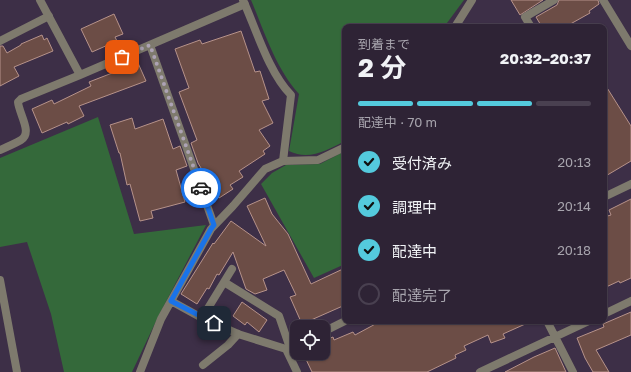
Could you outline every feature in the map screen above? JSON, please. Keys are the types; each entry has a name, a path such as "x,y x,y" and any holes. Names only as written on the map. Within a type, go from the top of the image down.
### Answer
{"street":[{"path":"40,0 80,75"},
{"path":"457,24 472,0"},
{"path":"529,24 525,17 554,0"},
{"path":"603,0 631,46"},
{"path":"0,150 20,141 25,137 26,130 18,108 18,102 22,99 150,45 244,2 275,75 291,95 283,161"},
{"path":"0,41 49,16"},
{"path":"150,45 214,225"},
{"path":"140,372 161,319 214,225 234,206 265,169 283,161 318,160 342,148"},
{"path":"607,196 631,184"},
{"path":"202,318 232,269"},
{"path":"0,280 4,321 17,372"},
{"path":"224,282 279,316 290,344"},
{"path":"607,312 631,300"},
{"path":"171,301 202,318 238,334 290,347"},
{"path":"330,328 342,322"},
{"path":"549,324 573,372"},
{"path":"480,372 583,324"},
{"path":"203,365 228,345 238,334"},
{"path":"294,360 297,372"}],"green space":[{"path":"251,0 464,0 446,24 342,24 342,142 325,151 311,155 296,154 289,151 299,94 277,61"},
{"path":"98,117 134,234 206,225 158,317 132,372 64,372 51,314 27,242 0,247 0,158"},
{"path":"342,153 342,265 314,278 261,184 272,173 286,165 320,164"}],"building":[{"path":"511,0 543,0 520,15"},
{"path":"559,0 598,0 599,4 589,11 590,13 570,24 540,24 536,17 557,5"},
{"path":"114,14 123,34 115,37 117,41 92,52 81,29"},
{"path":"241,31 255,72 260,71 269,99 262,101 273,123 259,130 270,146 263,151 265,154 239,171 243,177 230,185 233,189 219,198 198,163 191,143 197,140 179,92 189,88 175,49 200,40 202,44"},
{"path":"42,35 44,40 47,38 53,51 14,67 19,76 0,86 0,46 3,46 7,53 21,44"},
{"path":"138,63 146,81 79,106 84,116 68,124 67,122 42,133 32,109 52,100 54,104 91,86 89,82"},
{"path":"607,88 631,126 631,161 607,175"},
{"path":"132,118 135,129 163,119 173,149 180,146 187,166 176,170 185,202 151,211 153,218 140,221 130,184 127,185 120,153 110,125"},
{"path":"265,198 272,214 288,234 311,284 342,269 342,306 311,320 300,320 290,297 296,295 284,270 263,279 267,290 255,294 246,289 233,252 219,275 217,274 209,289 207,288 197,304 181,294 213,243 214,244 231,221 266,246 247,206"},
{"path":"631,199 631,278 620,283 619,281 607,287 607,216 611,215 609,210"},
{"path":"242,302 267,320 259,332 247,322 245,325 233,316"},
{"path":"631,312 631,335 596,350 609,372 593,372 585,358 577,338 604,327 603,324 607,324 607,322"},
{"path":"375,324 525,324 503,334 505,338 491,343 488,335 464,346 466,350 455,355 456,358 427,372 312,372 306,360 330,360 330,338 333,337 334,340 353,332 355,335"},
{"path":"555,348 566,372 505,372 534,357"}],"way so far":[{"path":"122,57 150,45 201,188"}],"route":[{"path":"201,188 214,225 171,301 214,323"}]}
